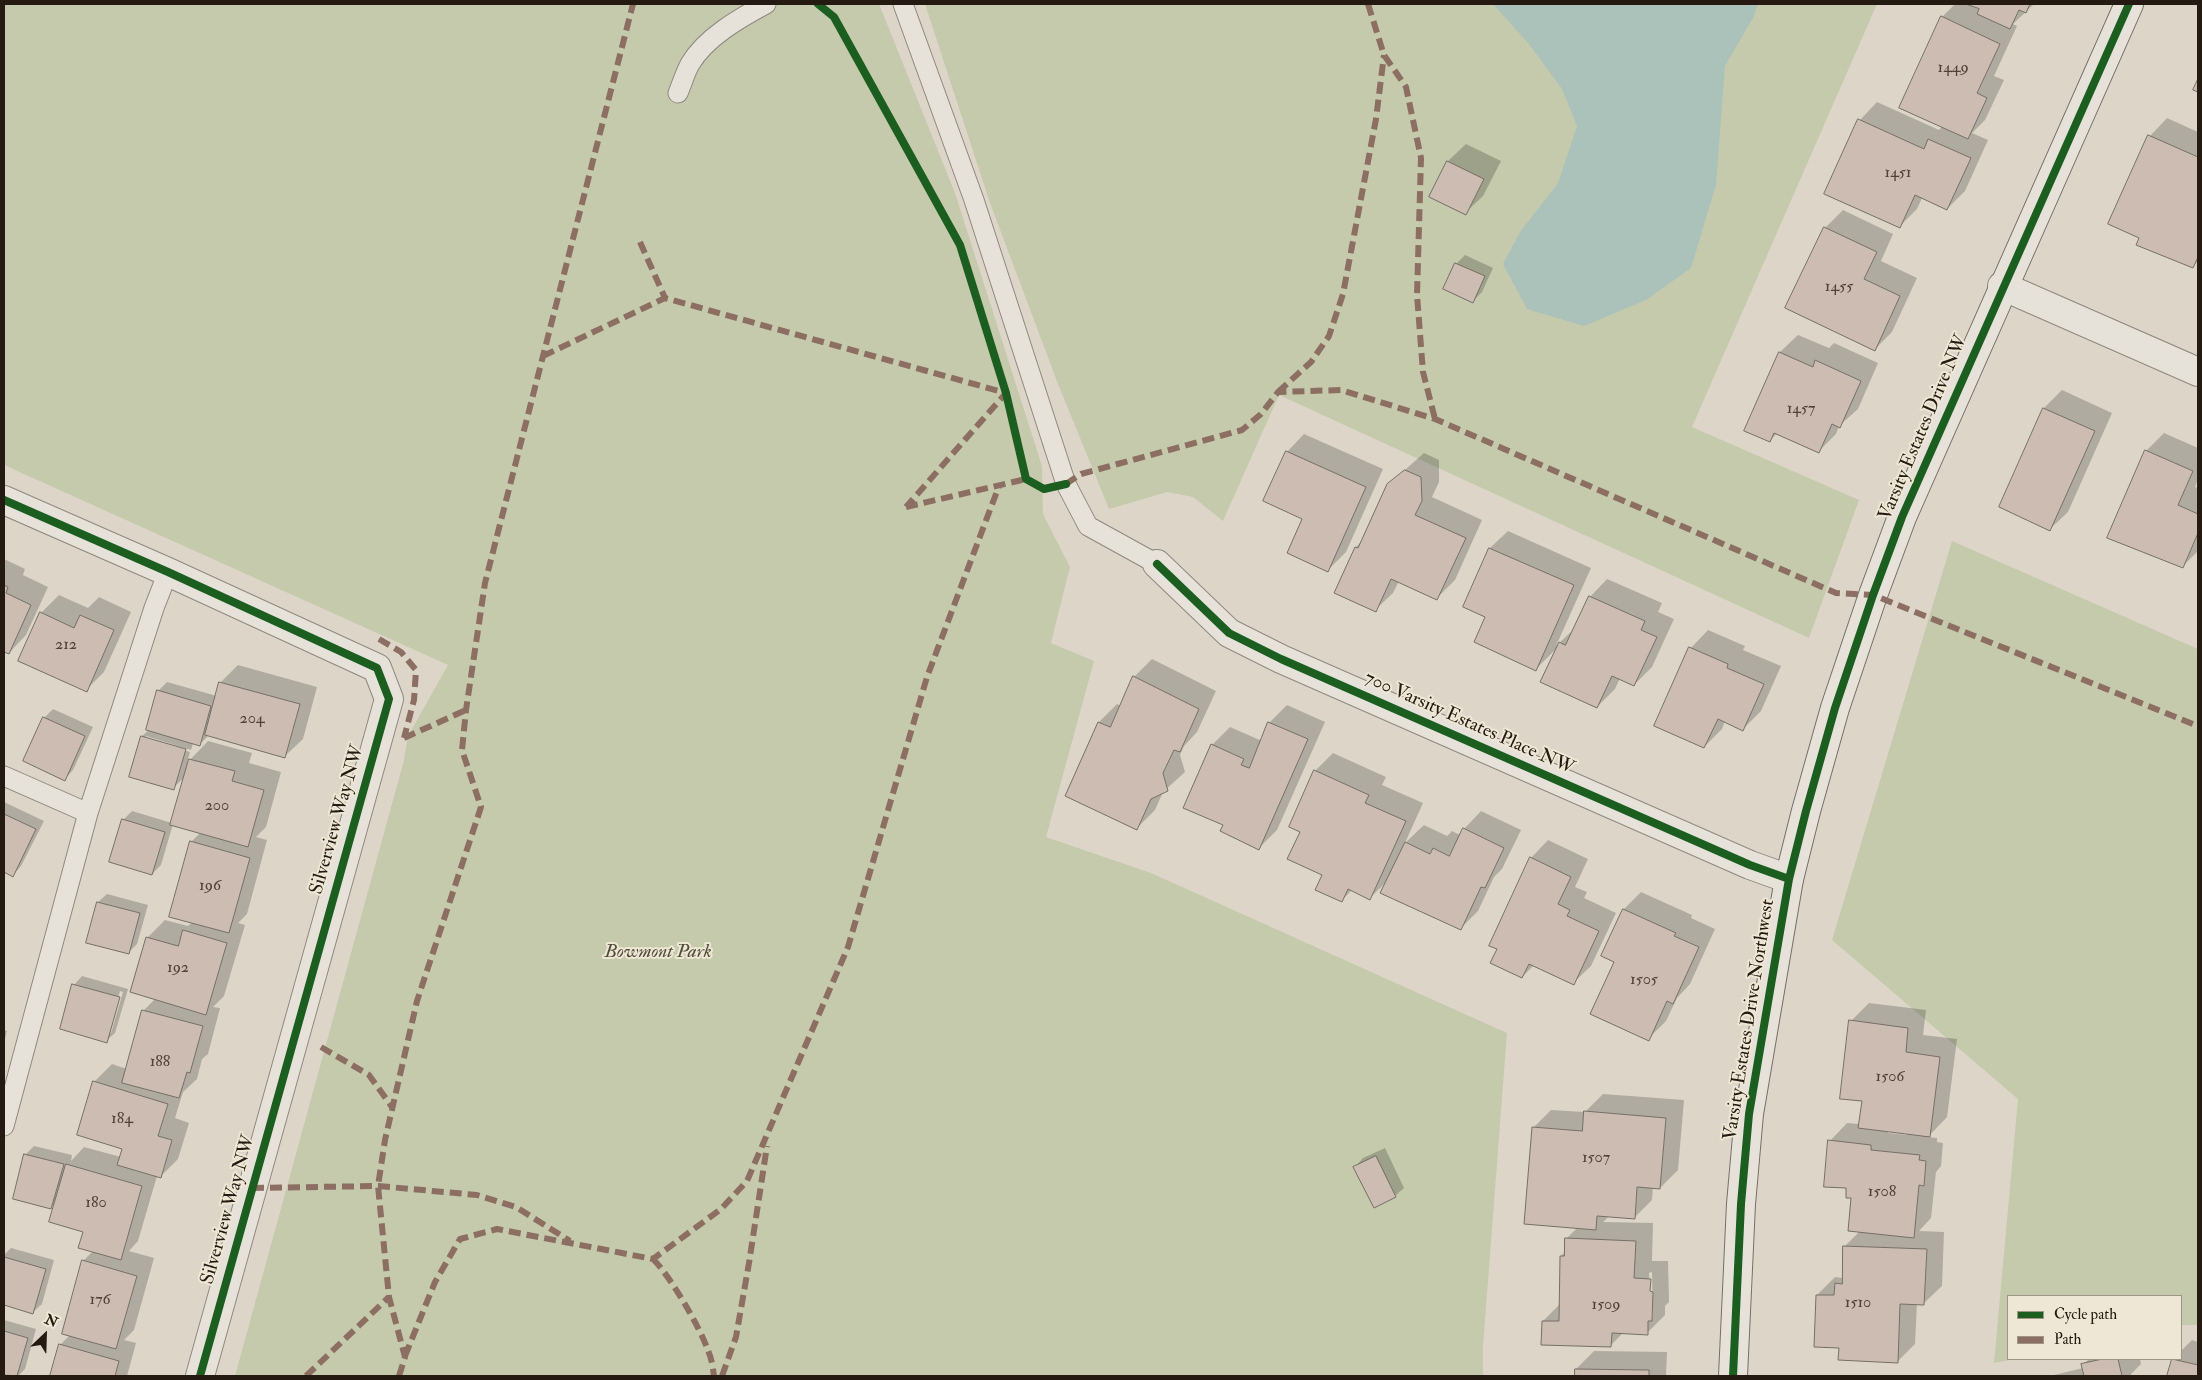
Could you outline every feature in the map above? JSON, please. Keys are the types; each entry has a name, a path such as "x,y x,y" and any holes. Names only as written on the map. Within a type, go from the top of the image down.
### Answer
{"street":[{"name":"Varsity Estates Drive NW","path":"1789,879 1835,708 1872,595 1902,517 2002,286 2128,4"},
{"path":"2002,286 2198,372"},
{"name":"Silverview Way NW","path":"4,500 168,572 378,668 389,698 200,1376"},
{"name":"700 Varsity Estates Place NW","path":"1156,564 1229,633 1282,659 1723,853 1789,879"},
{"name":"Varsity Estates Drive Northwest","path":"1733,1376 1741,1204 1749,1114 1789,879"}],"lane":[{"path":"678,93 691,63 710,41 743,16 766,4"},
{"path":"903,4 974,200 1066,484 1088,526 1156,564"},
{"path":"4,1126 88,813 154,608 168,572"},
{"path":"4,776 88,813"}],"green space":[{"name":"Bowmont Park","path":"4,4 879,4 955,193 1042,466 1043,514 1070,567 1051,643 1094,661 1046,837 1151,873 1507,1033 1483,1346 1483,1376 235,1376 404,760 408,736 448,665 4,465"},
{"path":"925,4 1877,4 1692,427 1859,500 1809,638 1279,395 1223,521 1193,497 1167,492 1109,509 1058,384 990,203"},
{"path":"1952,541 2198,649 2198,1325 2182,1325 2182,1295 2007,1295 2007,1360 2010,1360 1994,1363 2018,1099 1832,940"}],"water":[{"path":"1493,4 1758,4 1754,16 1725,66 1716,185 1691,268 1646,300 1584,326 1527,309 1503,264 1520,232 1558,183 1577,126 1562,89 1529,44"}],"building":[{"path":"1966,4 2030,4 2026,13 2019,10 2010,29 1977,14 1979,9"},
{"path":"1941,16 2000,44 1977,93 1987,98 1968,139 1899,108"},
{"path":"2198,79 2198,92 2193,90"},
{"path":"1858,119 1924,149 1928,139 1971,158 1947,210 1915,195 1900,228 1824,194"},
{"path":"2148,135 2198,157 2198,257 2193,268 2136,245 2139,238 2108,224"},
{"path":"1447,161 1484,179 1466,215 1429,197"},
{"path":"1824,227 1877,252 1864,279 1900,296 1875,351 1785,308"},
{"path":"1455,263 1485,276 1473,303 1443,289"},
{"path":"1779,352 1813,367 1815,360 1861,381 1840,428 1832,424 1819,453 1774,433 1770,442 1744,431"},
{"path":"2043,408 2095,431 2050,531 1999,507"},
{"path":"2145,450 2193,471 2178,505 2198,514 2198,533 2183,568 2107,538"},
{"path":"1286,451 1366,487 1328,572 1287,553 1302,519 1263,501"},
{"path":"1405,470 1421,477 1422,501 1415,515 1466,538 1437,600 1391,579 1376,612 1334,593 1355,547 1358,548 1387,484"},
{"path":"1489,548 1574,585 1536,671 1474,642 1485,617 1463,607"},
{"path":"4,585 8,587 6,593 31,605 9,654 4,652"},
{"path":"1589,596 1645,621 1641,630 1657,637 1634,686 1612,676 1597,708 1540,682 1559,642 1565,645"},
{"path":"40,612 74,628 80,615 114,630 87,692 18,661"},
{"path":"1689,647 1728,664 1727,668 1764,684 1743,731 1718,719 1704,748 1654,726"},
{"path":"1133,676 1199,709 1180,752 1174,750 1163,773 1168,791 1151,799 1137,830 1065,796 1098,722 1110,727"},
{"path":"219,682 300,704 285,758 205,735"},
{"path":"157,690 211,706 200,746 146,730"},
{"path":"43,717 85,736 65,781 23,761"},
{"path":"1268,722 1308,739 1259,850 1220,831 1223,825 1183,808 1211,744 1244,759 1241,765 1249,768"},
{"path":"141,736 186,749 174,790 129,777"},
{"path":"189,759 235,771 232,781 264,790 248,847 170,825"},
{"path":"1314,770 1369,795 1365,803 1406,821 1370,900 1348,889 1342,902 1315,890 1322,875 1287,859 1300,832 1289,827"},
{"path":"4,814 36,829 13,877 4,872"},
{"path":"122,819 165,832 152,875 109,862"},
{"path":"1463,828 1504,848 1485,888 1481,887 1461,930 1380,893 1405,842 1430,854 1433,848 1449,856"},
{"path":"190,841 250,858 229,933 169,917"},
{"path":"1530,857 1571,877 1558,904 1570,910 1567,916 1599,931 1574,985 1529,964 1522,978 1490,963 1497,949 1489,946"},
{"path":"97,902 140,913 129,954 86,943"},
{"path":"1623,909 1676,933 1674,936 1699,947 1673,1004 1667,1001 1649,1041 1590,1014 1614,962 1601,956"},
{"path":"183,930 227,943 206,1015 130,992 146,937 178,946"},
{"path":"72,984 120,997 107,1043 60,1029"},
{"path":"142,1010 203,1026 190,1073 187,1072 179,1098 122,1083"},
{"path":"1849,1020 1908,1028 1906,1052 1940,1057 1930,1137 1858,1128 1862,1101 1840,1099"},
{"path":"93,1081 168,1104 158,1136 172,1140 161,1178 117,1165 122,1149 77,1135"},
{"path":"1584,1111 1666,1118 1660,1189 1637,1187 1635,1219 1597,1216 1596,1230 1524,1224 1532,1127 1582,1131"},
{"path":"1828,1140 1871,1145 1871,1150 1920,1155 1919,1160 1926,1161 1924,1186 1919,1185 1914,1238 1848,1231 1851,1198 1846,1198 1846,1188 1824,1187"},
{"path":"24,1154 64,1164 51,1209 13,1199"},
{"path":"1376,1156 1396,1197 1374,1208 1353,1167"},
{"path":"66,1164 142,1186 121,1260 78,1248 83,1232 49,1222"},
{"path":"1565,1238 1636,1241 1634,1278 1651,1279 1650,1291 1653,1292 1652,1321 1648,1321 1648,1335 1612,1333 1611,1347 1541,1345 1542,1321 1559,1321 1560,1256 1564,1256"},
{"path":"1843,1246 1927,1249 1924,1305 1900,1304 1898,1363 1838,1360 1839,1348 1814,1347 1816,1295 1834,1295 1835,1283 1842,1284"},
{"path":"4,1257 46,1269 33,1314 4,1305"},
{"path":"82,1260 137,1276 116,1349 62,1334"},
{"path":"4,1331 28,1338 17,1376 4,1375"},
{"path":"59,1344 119,1361 115,1376 50,1376"},
{"path":"2099,1360 2118,1360 2122,1376 2084,1376 2081,1364"},
{"path":"2172,1360 2198,1365 2198,1376 2167,1376"},
{"path":"1575,1369 1649,1370 1649,1376 1575,1376"}],"marked path":[{"path":"399,1376 405,1357 389,1297 378,1186 385,1140 417,1001 481,807 462,750 485,583 633,4"},
{"path":"1368,4 1384,55 1406,87 1421,158 1417,295 1423,372 1435,419"},
{"path":"1278,392 1311,362 1329,336 1343,294 1376,119 1384,55"},
{"path":"640,242 665,298"},
{"path":"543,356 665,298 1006,393 906,507"},
{"path":"1066,484 1081,474 1242,430 1261,414 1278,392 1341,390 1435,419 1836,593 1873,595 2198,726"},
{"path":"906,507 1026,479"},
{"path":"405,1356 435,1282 460,1239 497,1229 653,1259 721,1209 747,1181 848,947 927,677 999,486"},
{"path":"379,639 401,652 416,670 414,700 404,738"},
{"path":"404,738 466,710"},
{"path":"321,1047 369,1075 392,1107"},
{"path":"722,1376 736,1337 767,1146"},
{"path":"252,1188 378,1186 477,1195 516,1207 570,1241"},
{"path":"653,1259 677,1290 693,1317 710,1356 714,1376"},
{"path":"306,1376 389,1297"}],"cycle path":[{"path":"818,4 834,17 960,245 1006,393 1026,479 1044,489 1066,484"},
{"path":"1733,1376 1741,1204 1749,1114 1789,879 1835,708 1873,595 1902,517 2129,4"},
{"path":"4,500 168,572 377,668 389,699 200,1376"},
{"path":"1157,564 1229,633 1281,659 1750,865 1789,879"}]}
